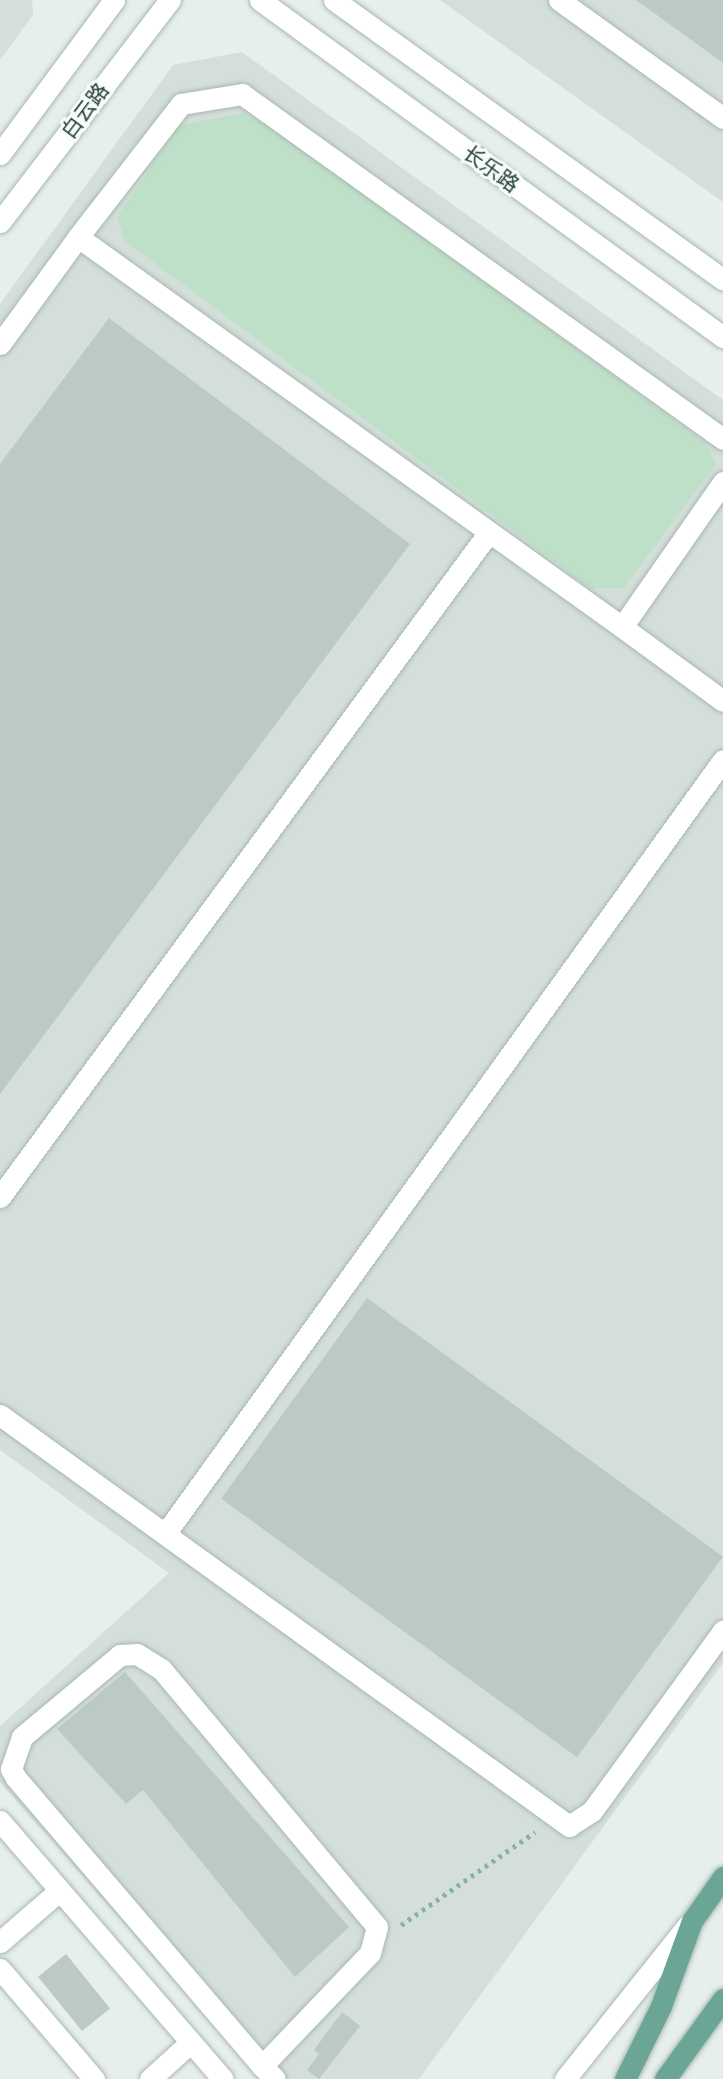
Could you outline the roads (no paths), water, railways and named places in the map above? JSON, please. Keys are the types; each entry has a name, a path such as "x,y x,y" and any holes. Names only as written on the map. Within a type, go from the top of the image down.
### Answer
{"main road":[{"path":"625,2079 692,1921 723,1877"},
{"path":"665,2079 723,1999"}],"street":[{"name":"白云路","path":"0,155 114,0"},
{"name":"白云路","path":"0,222 170,0"},
{"name":"长乐路","path":"260,0 723,337"},
{"path":"334,0 723,280"},
{"path":"559,0 723,118"},
{"path":"0,344 78,237 181,104 242,94 723,439"},
{"path":"78,237 723,701"},
{"path":"622,627 723,482"},
{"path":"0,1198 489,532"},
{"path":"165,1534 723,760"},
{"path":"0,1415 569,1826 592,1811 723,1632"},
{"path":"124,1653 161,1669 377,1927 370,1953 269,2072 11,1769 22,1737 124,1653"},
{"path":"0,1821 223,2079"},
{"path":"0,1942 60,1890"},
{"path":"565,2079 692,1921"},
{"path":"0,1969 94,2079"},
{"path":"150,2079 191,2042"}]}
